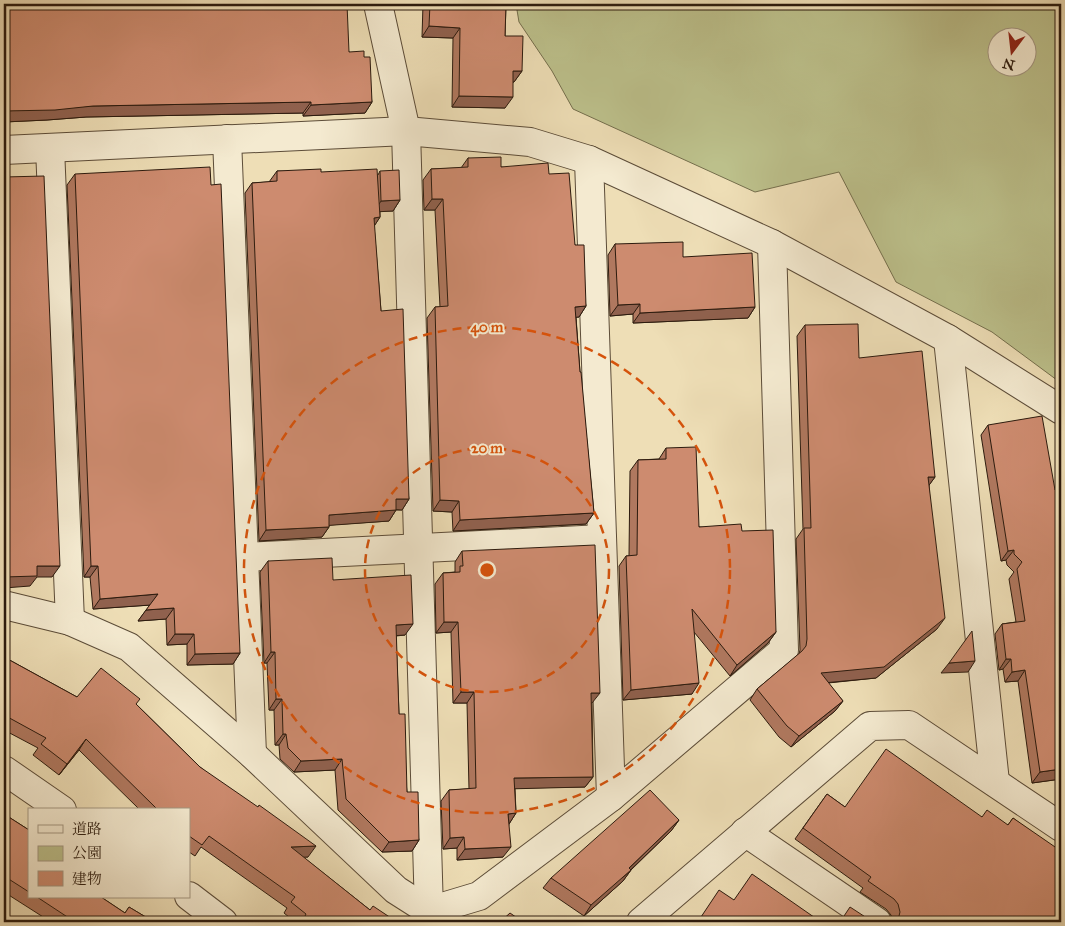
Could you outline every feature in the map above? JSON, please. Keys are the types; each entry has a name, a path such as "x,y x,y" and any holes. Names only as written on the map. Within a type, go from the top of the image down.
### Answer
{"street":[{"path":"378,4 406,131 429,911"},
{"path":"4,150 406,131 530,142 589,160 772,244 948,339 1061,410"},
{"path":"227,139 252,754"},
{"path":"50,148 70,621"},
{"path":"589,160 611,796"},
{"path":"4,605 70,621 129,647 252,754 396,890 429,911 479,896 611,796 784,650 772,244"},
{"path":"948,339 996,782"},
{"path":"244,557 602,539"},
{"path":"641,922 870,726 909,725 1061,827"},
{"path":"4,770 59,808"},
{"path":"745,832 876,922"},
{"path":"190,897 223,922"}],"green space":[{"path":"516,4 1061,4 1061,383 992,332 896,282 839,172 755,192 573,109 552,71 519,22"}],"building":[{"path":"4,4 347,4 349,52 364,51 364,57 370,57 372,102 311,105 311,102 93,106 55,110 4,111"},
{"path":"430,4 506,4 505,36 523,36 522,71 513,71 513,97 459,96 460,28 429,26"},
{"path":"501,157 501,167 548,163 549,174 569,173 575,245 584,245 586,306 575,307 594,513 460,520 459,501 440,500 435,307 448,306 443,199 432,199 431,169 468,167 468,158"},
{"path":"210,167 211,185 221,184 240,653 195,654 194,634 175,634 174,608 146,610 158,594 100,599 98,566 91,566 75,174"},
{"path":"321,169 321,172 377,169 380,217 374,218 381,311 403,309 409,499 396,499 396,510 329,515 329,527 266,530 252,183 277,181 277,171"},
{"path":"399,170 400,200 381,201 380,171"},
{"path":"44,176 60,566 37,566 37,576 4,577 4,177"},
{"path":"683,242 683,257 752,253 755,307 640,313 640,304 618,305 615,244"},
{"path":"858,324 859,358 922,351 935,477 928,477 945,618 884,667 821,673 843,701 799,736 787,726 757,689 802,651 806,646 807,639 804,528 811,528 805,325"},
{"path":"1042,416 1055,490 1061,489 1061,769 1040,772 1025,670 1012,672 1011,659 1006,659 1002,624 1025,621 1017,569 1022,562 1014,554 1014,550 1008,551 988,425"},
{"path":"696,447 699,527 741,524 742,531 773,530 776,632 737,665 692,609 699,683 631,690 626,556 637,555 638,460 666,459 666,448"},
{"path":"595,545 600,693 591,693 593,777 514,778 516,813 508,814 511,847 465,849 464,837 450,838 449,790 476,788 474,692 461,692 458,622 444,622 443,573 460,572 460,566 463,566 462,551"},
{"path":"332,558 333,580 411,575 413,624 396,625 399,714 405,714 407,792 418,792 419,840 389,842 346,799 342,759 301,761 288,748 286,734 283,734 282,699 276,699 275,652 271,652 268,561"},
{"path":"972,631 975,661 949,663"},
{"path":"4,657 77,697 101,668 140,699 136,704 200,767 258,807 259,805 316,846 291,847 370,910 373,906 397,922 312,922 305,916 306,914 291,902 295,897 209,836 202,845 190,837 190,808 156,808 86,739 67,764 41,744 46,738 4,715"},
{"path":"886,749 982,817 987,810 1008,825 1013,818 1058,849 1056,851 1061,855 1061,922 895,922 898,920 900,912 898,904 894,899 868,881 871,877 803,828 827,794 845,807"},
{"path":"650,790 679,820 629,868 631,870 591,905 551,878"},
{"path":"4,814 28,829 28,891 4,876"},
{"path":"752,874 821,922 691,922 694,917 699,920 719,890 734,900"},
{"path":"39,898 102,898 125,913 129,907 154,922 75,922"},
{"path":"850,907 873,922 840,922"},
{"path":"510,913 523,922 500,922"},
{"path":"672,917 679,922 669,922"}]}
